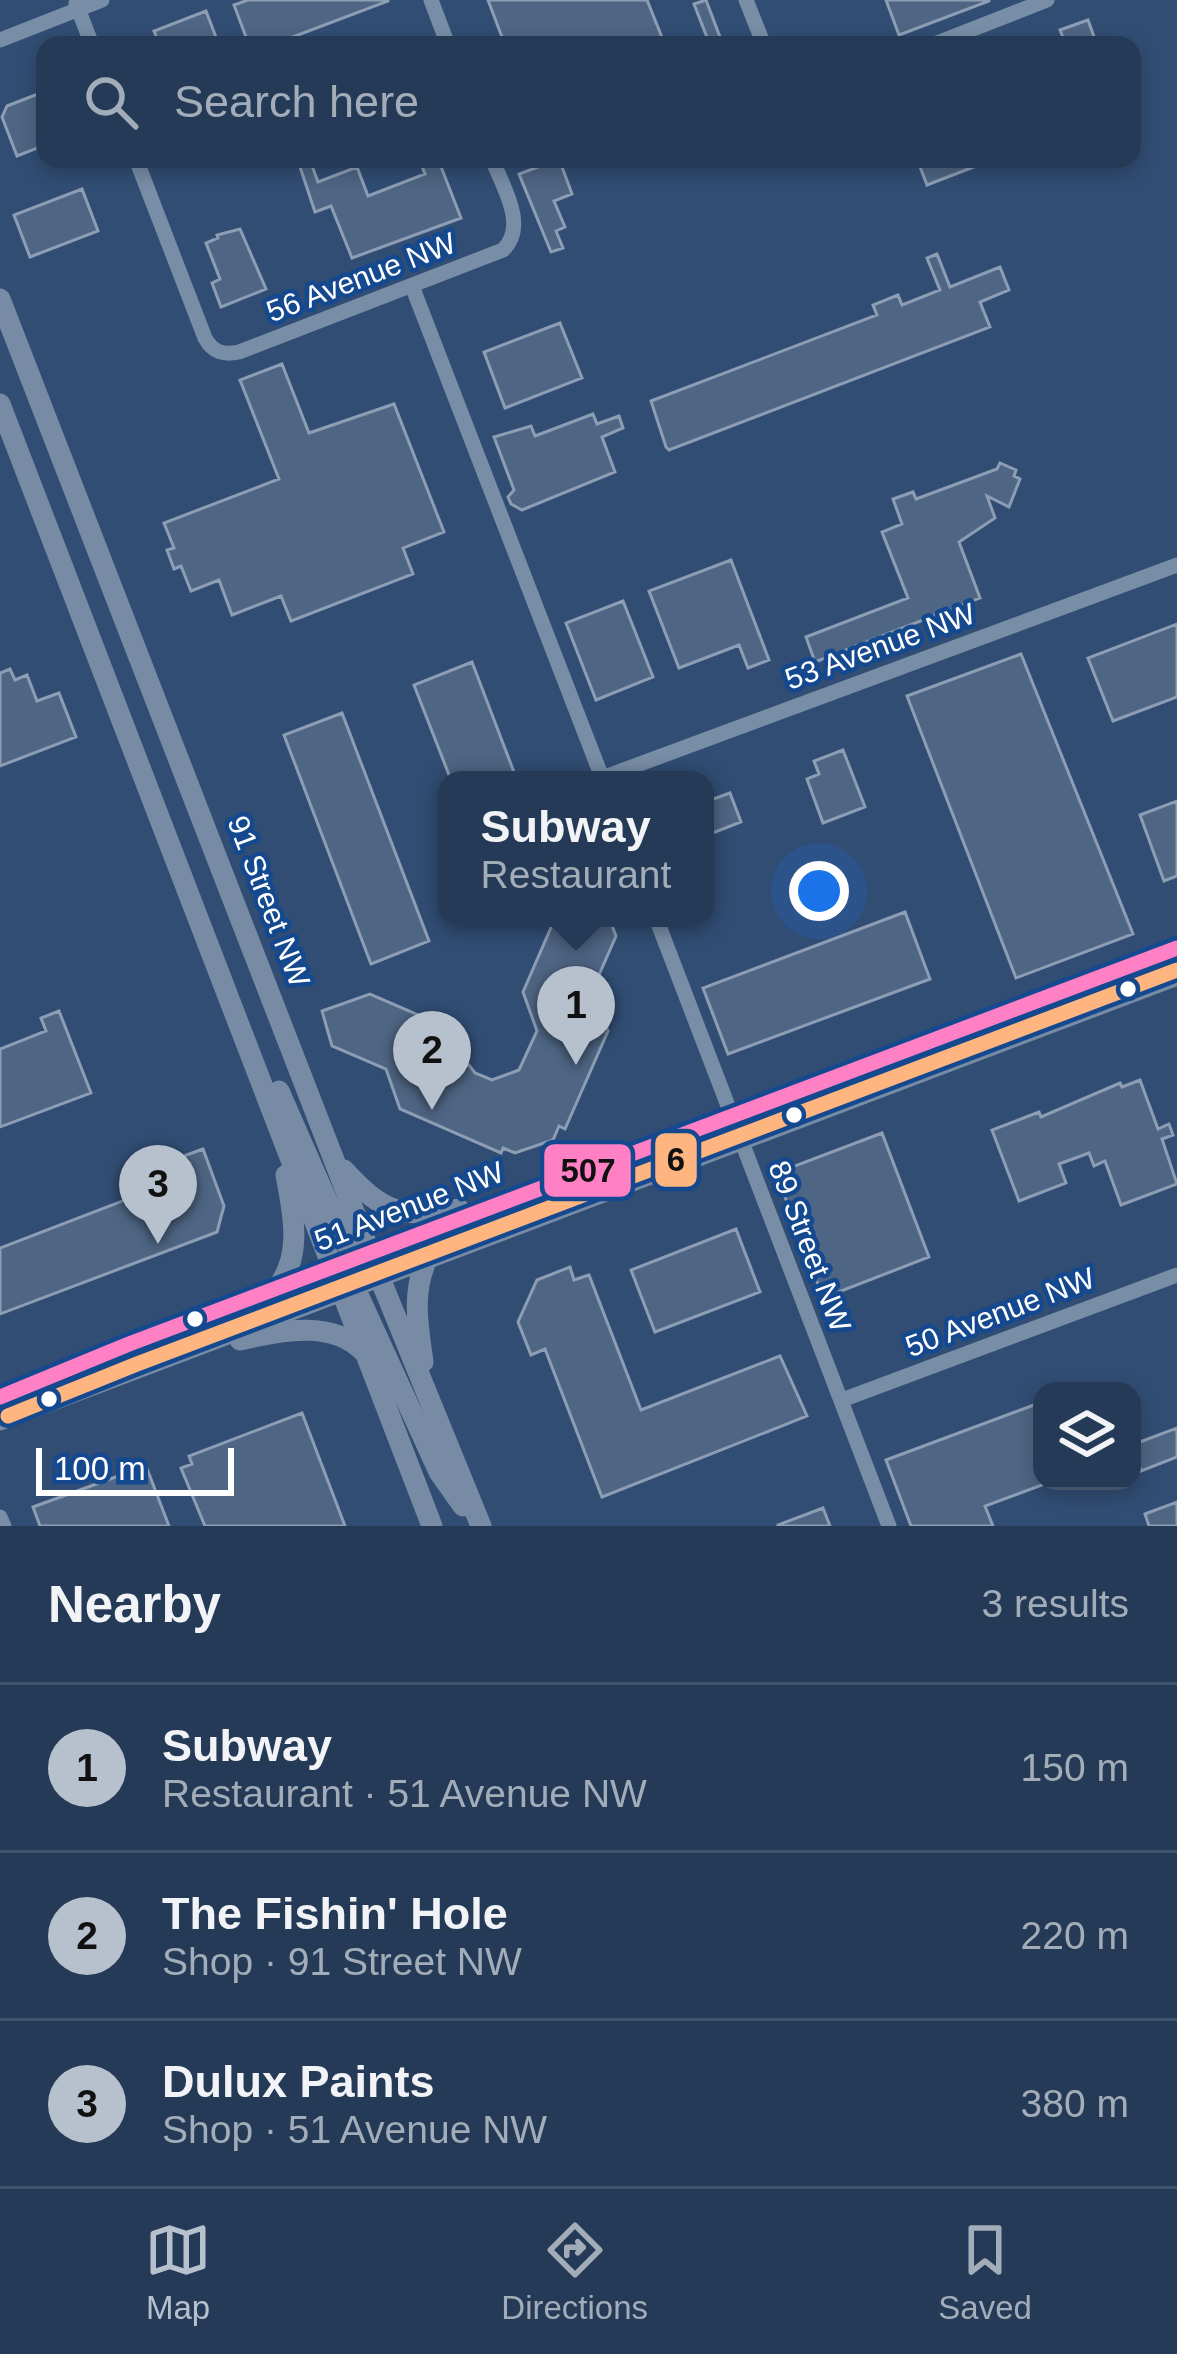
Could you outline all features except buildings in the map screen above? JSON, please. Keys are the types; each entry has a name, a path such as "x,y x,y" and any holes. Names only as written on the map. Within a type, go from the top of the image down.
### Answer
{"main road":[{"name":"91 Street NW","path":"0,299 336,1161 363,1256"},
{"path":"0,404 332,1268 340,1271 347,1289 366,1355 432,1526"},
{"name":"51 Avenue NW","path":"0,1397 1177,948"},
{"name":"51 Avenue NW","path":"0,1420 1177,975"},
{"path":"248,1047 273,1076 363,1256 379,1276 479,1526"},
{"path":"274,1116 294,1226 291,1266 277,1288"},
{"path":"336,1161 377,1203 404,1213 438,1213 506,1201"},
{"path":"428,1257 419,1275 417,1297 428,1398"},
{"path":"347,1289 440,1472 479,1526"},
{"path":"181,1352 262,1335 320,1331 346,1337 366,1355"}],"street":[{"path":"0,40 77,5 102,0"},
{"path":"431,0 445,36"},
{"path":"746,0 760,36"},
{"path":"955,36 1047,0"},
{"path":"77,5 89,36"},
{"name":"56 Avenue NW","path":"140,168 206,338 219,352 239,352 503,250 514,236 513,214 495,168"},
{"path":"412,286 600,771"},
{"name":"53 Avenue NW","path":"625,771 1177,566"},
{"name":"89 Street NW","path":"659,927 889,1526"},
{"name":"50 Avenue NW","path":"842,1400 1177,1274"},
{"path":"0,1516 4,1526"}],"transit line":[{"name":"507","path":"0,1397 1177,948"},
{"name":"6","path":"8,1416 1177,970"}],"place":[{"name":"Subway","path":"576,1065"},
{"name":"The Fishin' Hole","path":"432,1110"},
{"name":"Dulux Paints","path":"158,1244"}]}
